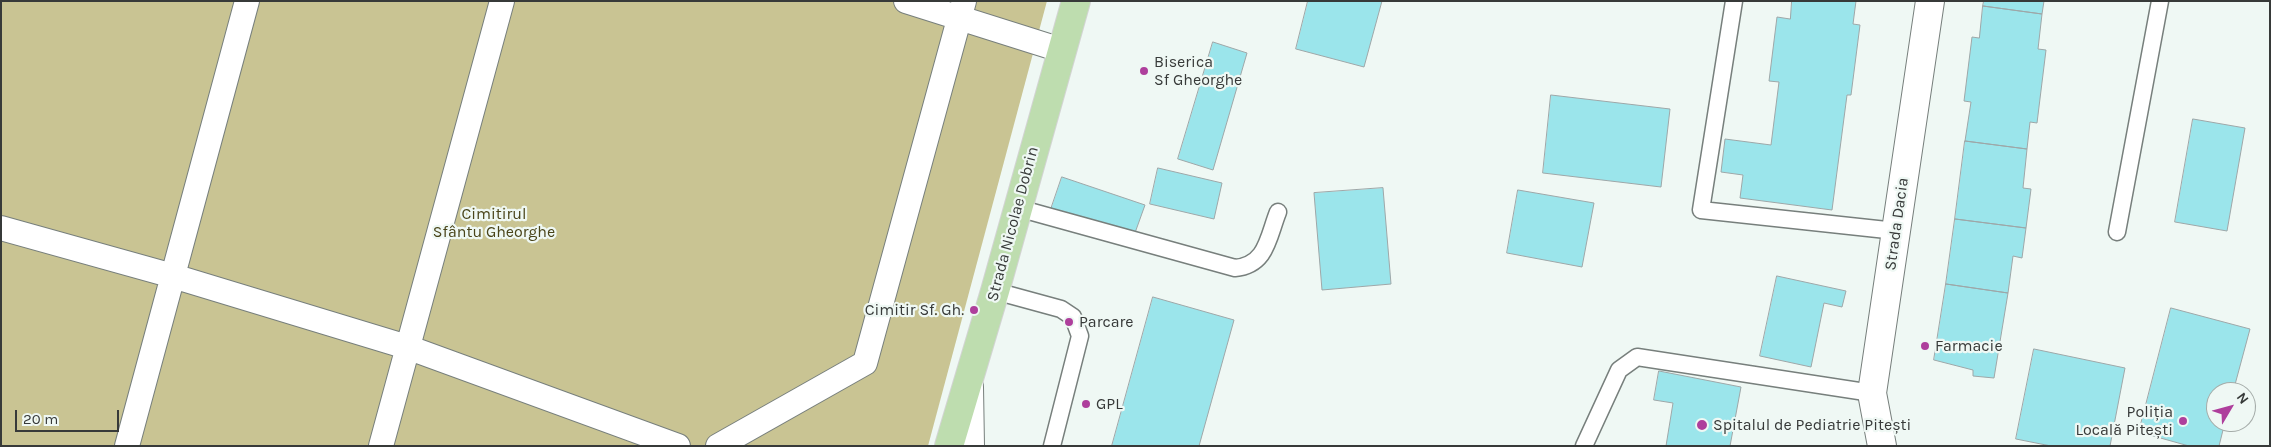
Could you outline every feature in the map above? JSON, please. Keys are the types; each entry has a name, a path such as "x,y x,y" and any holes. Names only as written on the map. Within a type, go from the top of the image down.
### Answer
{"main road":[{"name":"Strada Nicolae Dobrin","path":"949,446 995,291 1076,1"}],"street":[{"path":"127,446 247,1"},
{"path":"381,446 502,1"},
{"path":"906,1 962,10 1061,50"},
{"name":"Strada Dacia","path":"1882,446 1872,393 1930,1"},
{"path":"718,446 865,363 962,10"},
{"path":"1,228 173,276 408,347 678,446"},
{"path":"969,379 970,446"}],"lane":[{"path":"1734,1 1701,210 1896,231"},
{"path":"2117,232 2160,1"},
{"path":"1018,208 1235,268 1248,267 1261,257 1278,212"},
{"path":"995,291 1060,309 1072,317 1080,336 1052,446"},
{"path":"1584,446 1619,370 1637,357 1872,393"}],"green space":[{"name":"Cimitirul Sfântu Gheorghe","path":"1,1 1047,1 928,446 1,446"}],"building":[{"path":"1308,1 1382,1 1364,67 1296,49"},
{"path":"1792,1 1856,1 1853,24 1860,25 1851,95 1847,95 1832,210 1740,198 1743,175 1721,172 1725,139 1771,145 1779,82 1769,81 1777,17 1790,19"},
{"path":"1984,1 2044,1 2042,14 1983,6"},
{"path":"1983,6 2042,14 2038,49 2046,50 2037,123 2030,122 2027,149 1965,141 1971,102 1964,101 1972,37 1979,38"},
{"path":"1213,42 1247,53 1213,170 1178,159"},
{"path":"1551,95 1670,109 1661,187 1543,173"},
{"path":"2193,119 2245,128 2227,231 2175,222"},
{"path":"1965,141 2027,149 2023,188 2031,189 2026,228 1955,219"},
{"path":"1158,168 1222,183 1214,219 1150,204"},
{"path":"1062,177 1145,205 1131,244 1049,215"},
{"path":"1383,188 1391,284 1322,290 1314,193"},
{"path":"1518,190 1594,203 1582,267 1507,253"},
{"path":"1955,219 2026,228 2022,258 2013,256 2008,293 1946,284"},
{"path":"1777,276 1846,291 1842,307 1824,303 1811,367 1760,356"},
{"path":"1946,284 2008,293 1994,378 1973,376 1973,370 1934,360"},
{"path":"1153,297 1234,320 1199,446 1112,446"},
{"path":"2171,308 2250,329 2236,382 2206,382 2206,432 2222,432 2219,446 2189,446 2139,432"},
{"path":"2034,349 2125,368 2110,446 2051,446 2016,439"},
{"name":"Spitalul de Pediatrie Pitești","path":"1659,371 1741,387 1730,446 1666,446 1673,403 1654,400"}],"place":[{"name":"Biserica Sf Gheorghe","path":"1144,71"},
{"name":"Cimitir Sf. Gh.","path":"974,310"},
{"name":"Parcare","path":"1069,322"},
{"name":"Farmacie","path":"1925,346"},
{"name":"GPL","path":"1086,404"},
{"name":"Poliția Locală Pitești","path":"2183,421"},
{"name":"Spitalul de Pediatrie Pitești","path":"1702,425"}]}
